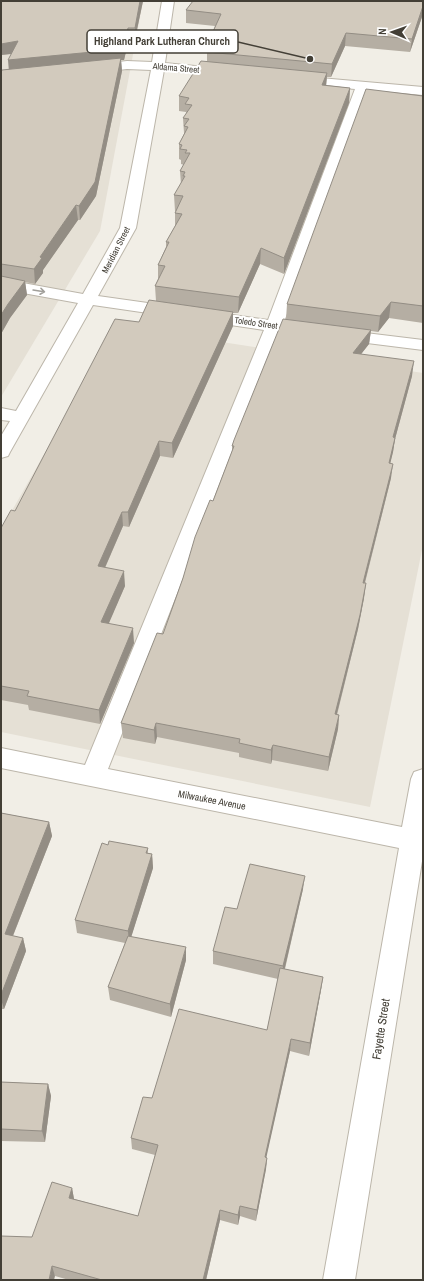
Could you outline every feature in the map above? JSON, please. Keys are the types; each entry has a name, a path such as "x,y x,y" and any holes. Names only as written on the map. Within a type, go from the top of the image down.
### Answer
{"street":[{"name":"Meridian Street","path":"1,452 89,300 128,228 158,66 168,1"},
{"name":"Aldama Street","path":"80,70 127,65 158,66 237,74"},
{"path":"284,78 423,91"},
{"path":"93,776 274,326 363,86"},
{"name":"Toledo Street","path":"1,284 89,300 305,330"},
{"path":"329,333 423,345"},
{"path":"1,414 22,417"},
{"name":"Milwaukee Avenue","path":"1,758 418,840"},
{"name":"Fayette Street","path":"339,1280 418,840 423,779"}],"shaded area":[{"path":"1,1 143,1 100,231 1,397"},
{"path":"117,326 423,373 423,545 370,807 1,732 1,530"}],"building":[{"path":"1,1 140,1 135,28 128,28 124,49 8,60 18,41 1,44"},
{"path":"193,1 423,1 423,6 412,39 346,33 332,64 207,52 217,37 211,36 221,14 186,10"},
{"path":"121,58 95,182 79,206 76,205 40,257 42,258 34,269 1,264 2,70"},
{"path":"201,61 327,73 322,85 350,88 284,258 261,248 239,297 155,286 165,266 158,265 169,242 166,242 182,214 175,213 183,196 174,195 185,176 183,176 185,172 180,171 190,153 185,153 187,150 180,149 182,145 179,144 188,127 184,126 189,119 183,118 192,105 185,104 189,98 179,96"},
{"path":"366,89 423,96 423,306 391,302 380,316 287,304"},
{"path":"1,276 25,281 1,315"},
{"path":"149,300 233,312 172,443 159,441 128,512 122,512 98,566 124,571 101,622 133,628 99,710 27,696 29,691 1,686 1,528 11,510 15,511 115,319 139,322"},
{"path":"283,319 371,330 353,353 414,361 393,437 395,438 389,463 393,464 363,583 366,583 360,615 335,714 339,715 329,757 273,745 271,750 239,743 240,739 156,723 154,730 121,723 157,633 163,634 183,578 195,537 210,500 213,501 234,446 232,446 234,440"},
{"path":"1,813 49,822 5,934 23,938 1,995"},
{"path":"109,841 148,848 146,853 152,854 128,931 75,920 102,843 108,845"},
{"path":"250,864 305,876 283,966 213,951 225,907 237,909"},
{"path":"128,936 186,947 170,1004 108,987"},
{"path":"280,968 323,977 310,1043 291,1039 265,1157 267,1158 257,1210 240,1206 238,1215 220,1210 203,1280 102,1280 52,1266 49,1280 1,1280 1,1236 32,1237 52,1182 72,1188 69,1198 138,1216 158,1145 131,1138 143,1097 152,1098 179,1009 267,1030"},
{"path":"1,1082 48,1084 42,1131 1,1129"}],"place":[{"name":"Highland Park Lutheran Church","path":"310,59"}]}
